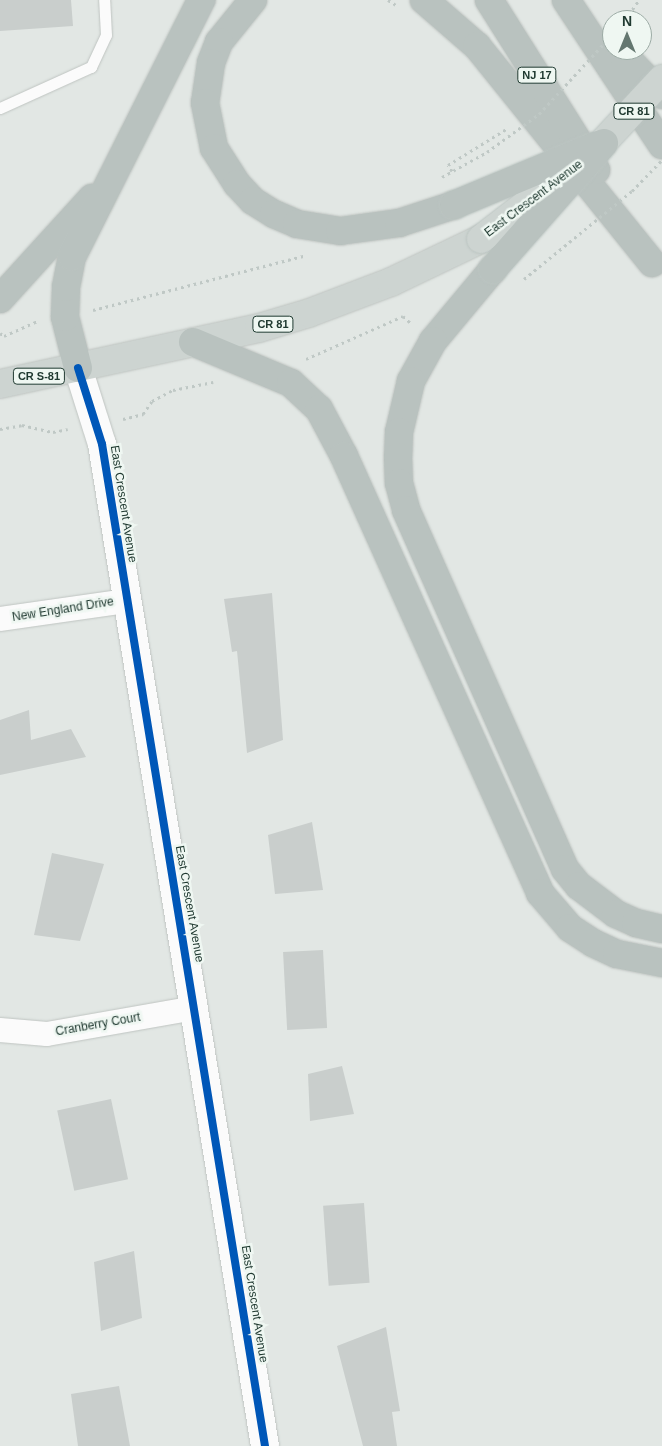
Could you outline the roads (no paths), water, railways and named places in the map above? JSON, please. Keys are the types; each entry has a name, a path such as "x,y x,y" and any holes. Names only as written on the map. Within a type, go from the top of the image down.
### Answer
{"highway":[{"path":"78,368 65,317 66,287 72,257 201,0"},
{"path":"253,0 230,25 211,63 205,104 214,148 237,184 253,200 274,214 320,230 366,229 427,215 604,143"},
{"path":"424,0 477,46 657,272"},
{"name":"NJ 17","path":"489,0 585,150 657,272"},
{"path":"566,0 662,145"},
{"path":"571,0 602,33"},
{"path":"629,60 662,95"},
{"path":"604,143 493,269 433,341 411,382 399,432 399,483 406,510 565,869 579,886 616,914 636,923 662,928"},
{"path":"0,299 50,241 112,177"},
{"path":"193,342 292,383 319,409 344,456 540,893 570,928 593,943 618,954 662,963"}],"main road":[{"name":"East Crescent Avenue","path":"78,368 259,328 342,302 437,262 481,239 560,181 604,143 662,79"},
{"name":"CR S-81","path":"0,384 78,368"}],"street":[{"name":"East Crescent Avenue","path":"78,368 102,444 126,600 195,1008 264,1446"},
{"name":"New England Drive","path":"0,620 126,600"},
{"name":"Cranberry Court","path":"0,1030 47,1034 195,1008"}],"lane":[{"path":"0,108 91,67 106,35 104,0"}]}
